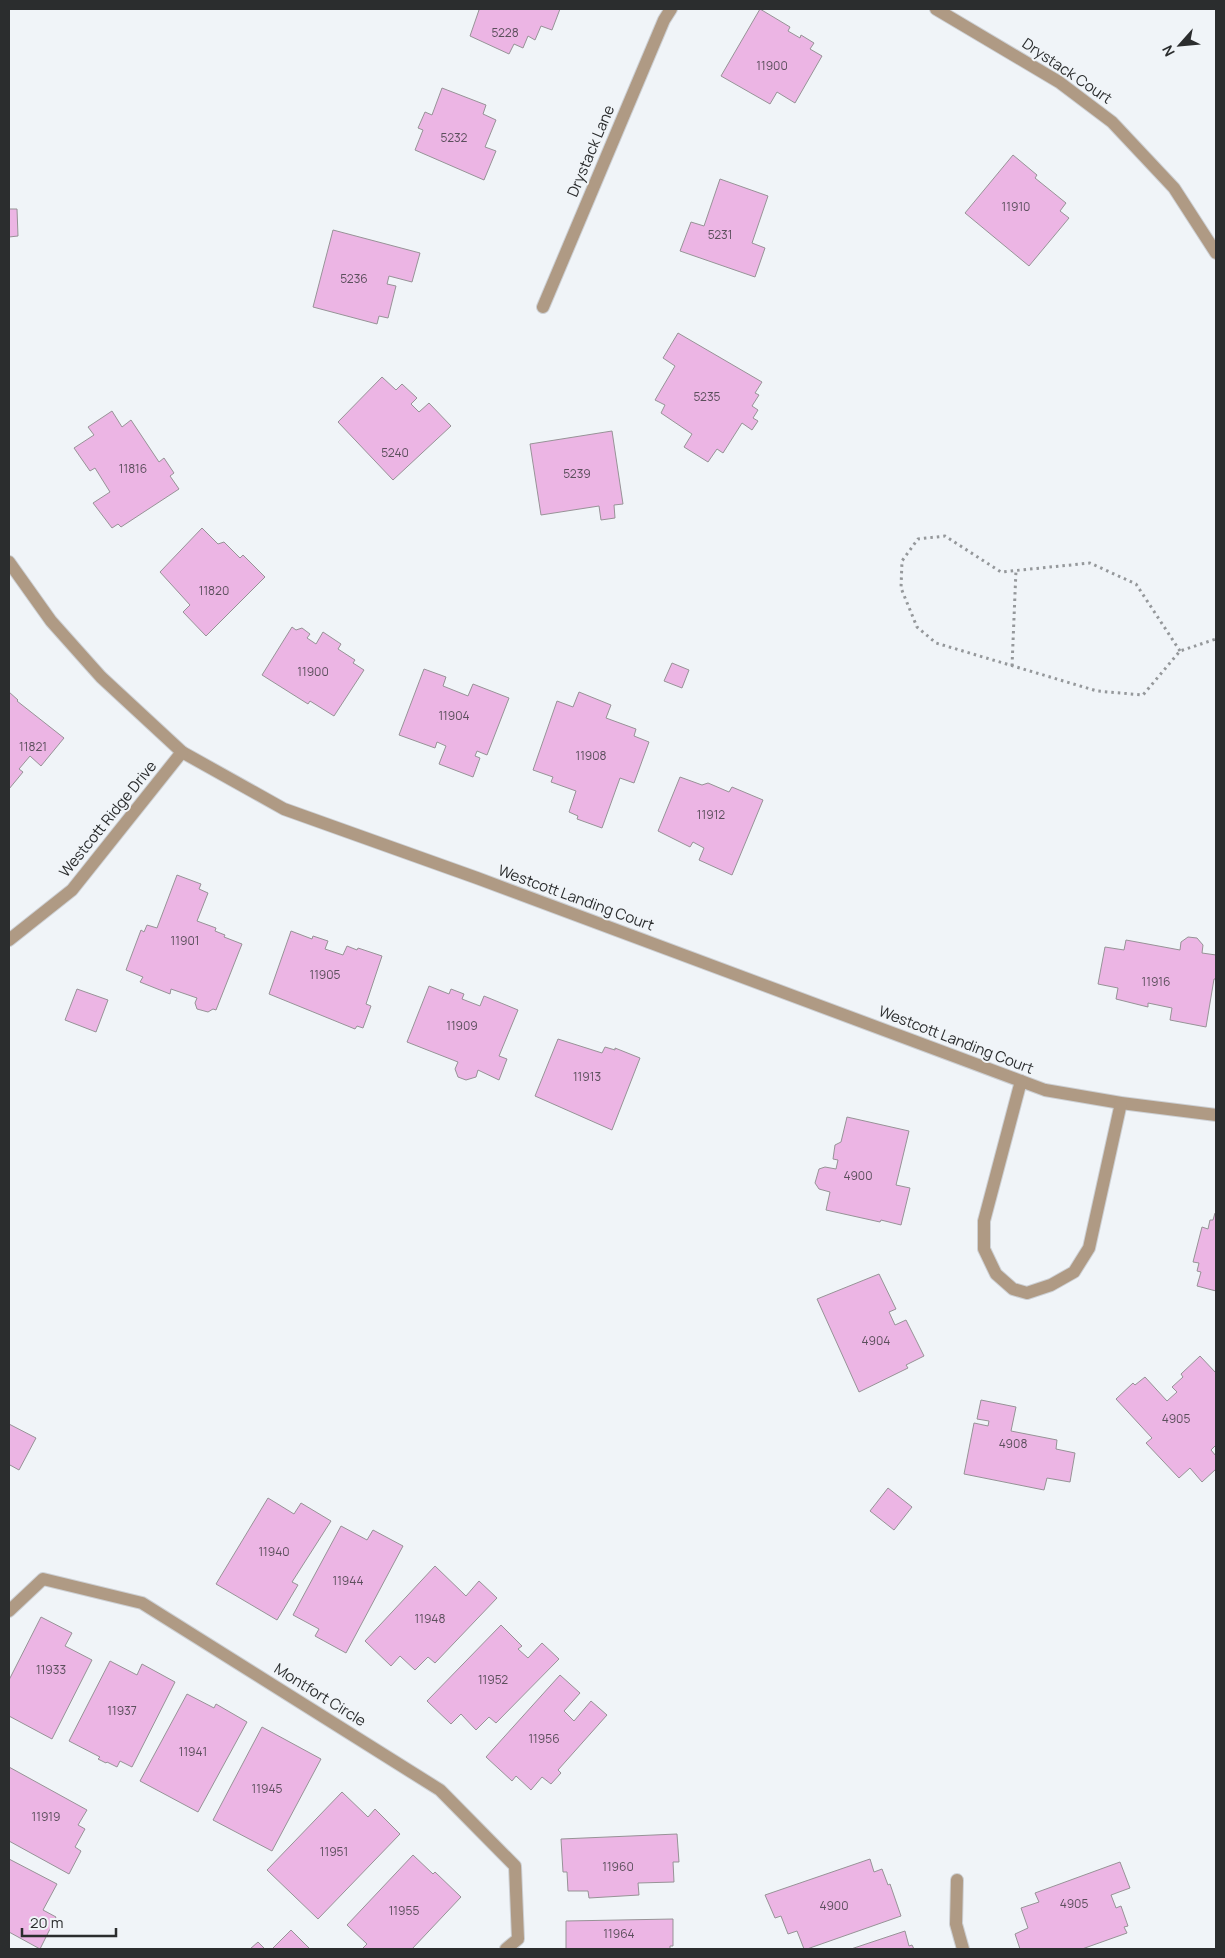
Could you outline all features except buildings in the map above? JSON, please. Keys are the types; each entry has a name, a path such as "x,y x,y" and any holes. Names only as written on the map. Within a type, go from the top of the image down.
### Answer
{"street":[{"name":"Drystack Lane","path":"543,307 660,28 671,9"},
{"name":"Drystack Court","path":"936,9 1059,82 1112,122 1174,188 1216,253"},
{"name":"Westcott Landing Court","path":"9,562 51,621 101,677 182,752 284,809 477,878 1045,1090 1216,1116"},
{"name":"Westcott Ridge Drive","path":"9,940 72,890 182,752"},
{"path":"1021,1081 984,1221 984,1249 996,1274 1013,1290 1026,1293 1051,1285 1074,1272 1089,1248 1121,1103"},
{"name":"Montfort Circle","path":"9,1611 43,1579 142,1603 440,1790 515,1866 518,1939 506,1949"},
{"path":"957,1880 956,1924 962,1949"}],"path":[{"path":"1180,651 1136,584 1090,563 1001,572 945,536 918,539 902,561 901,588 917,627 936,643 1097,691 1143,695 1180,651 1216,638"},
{"path":"1012,666 1016,570"}]}
